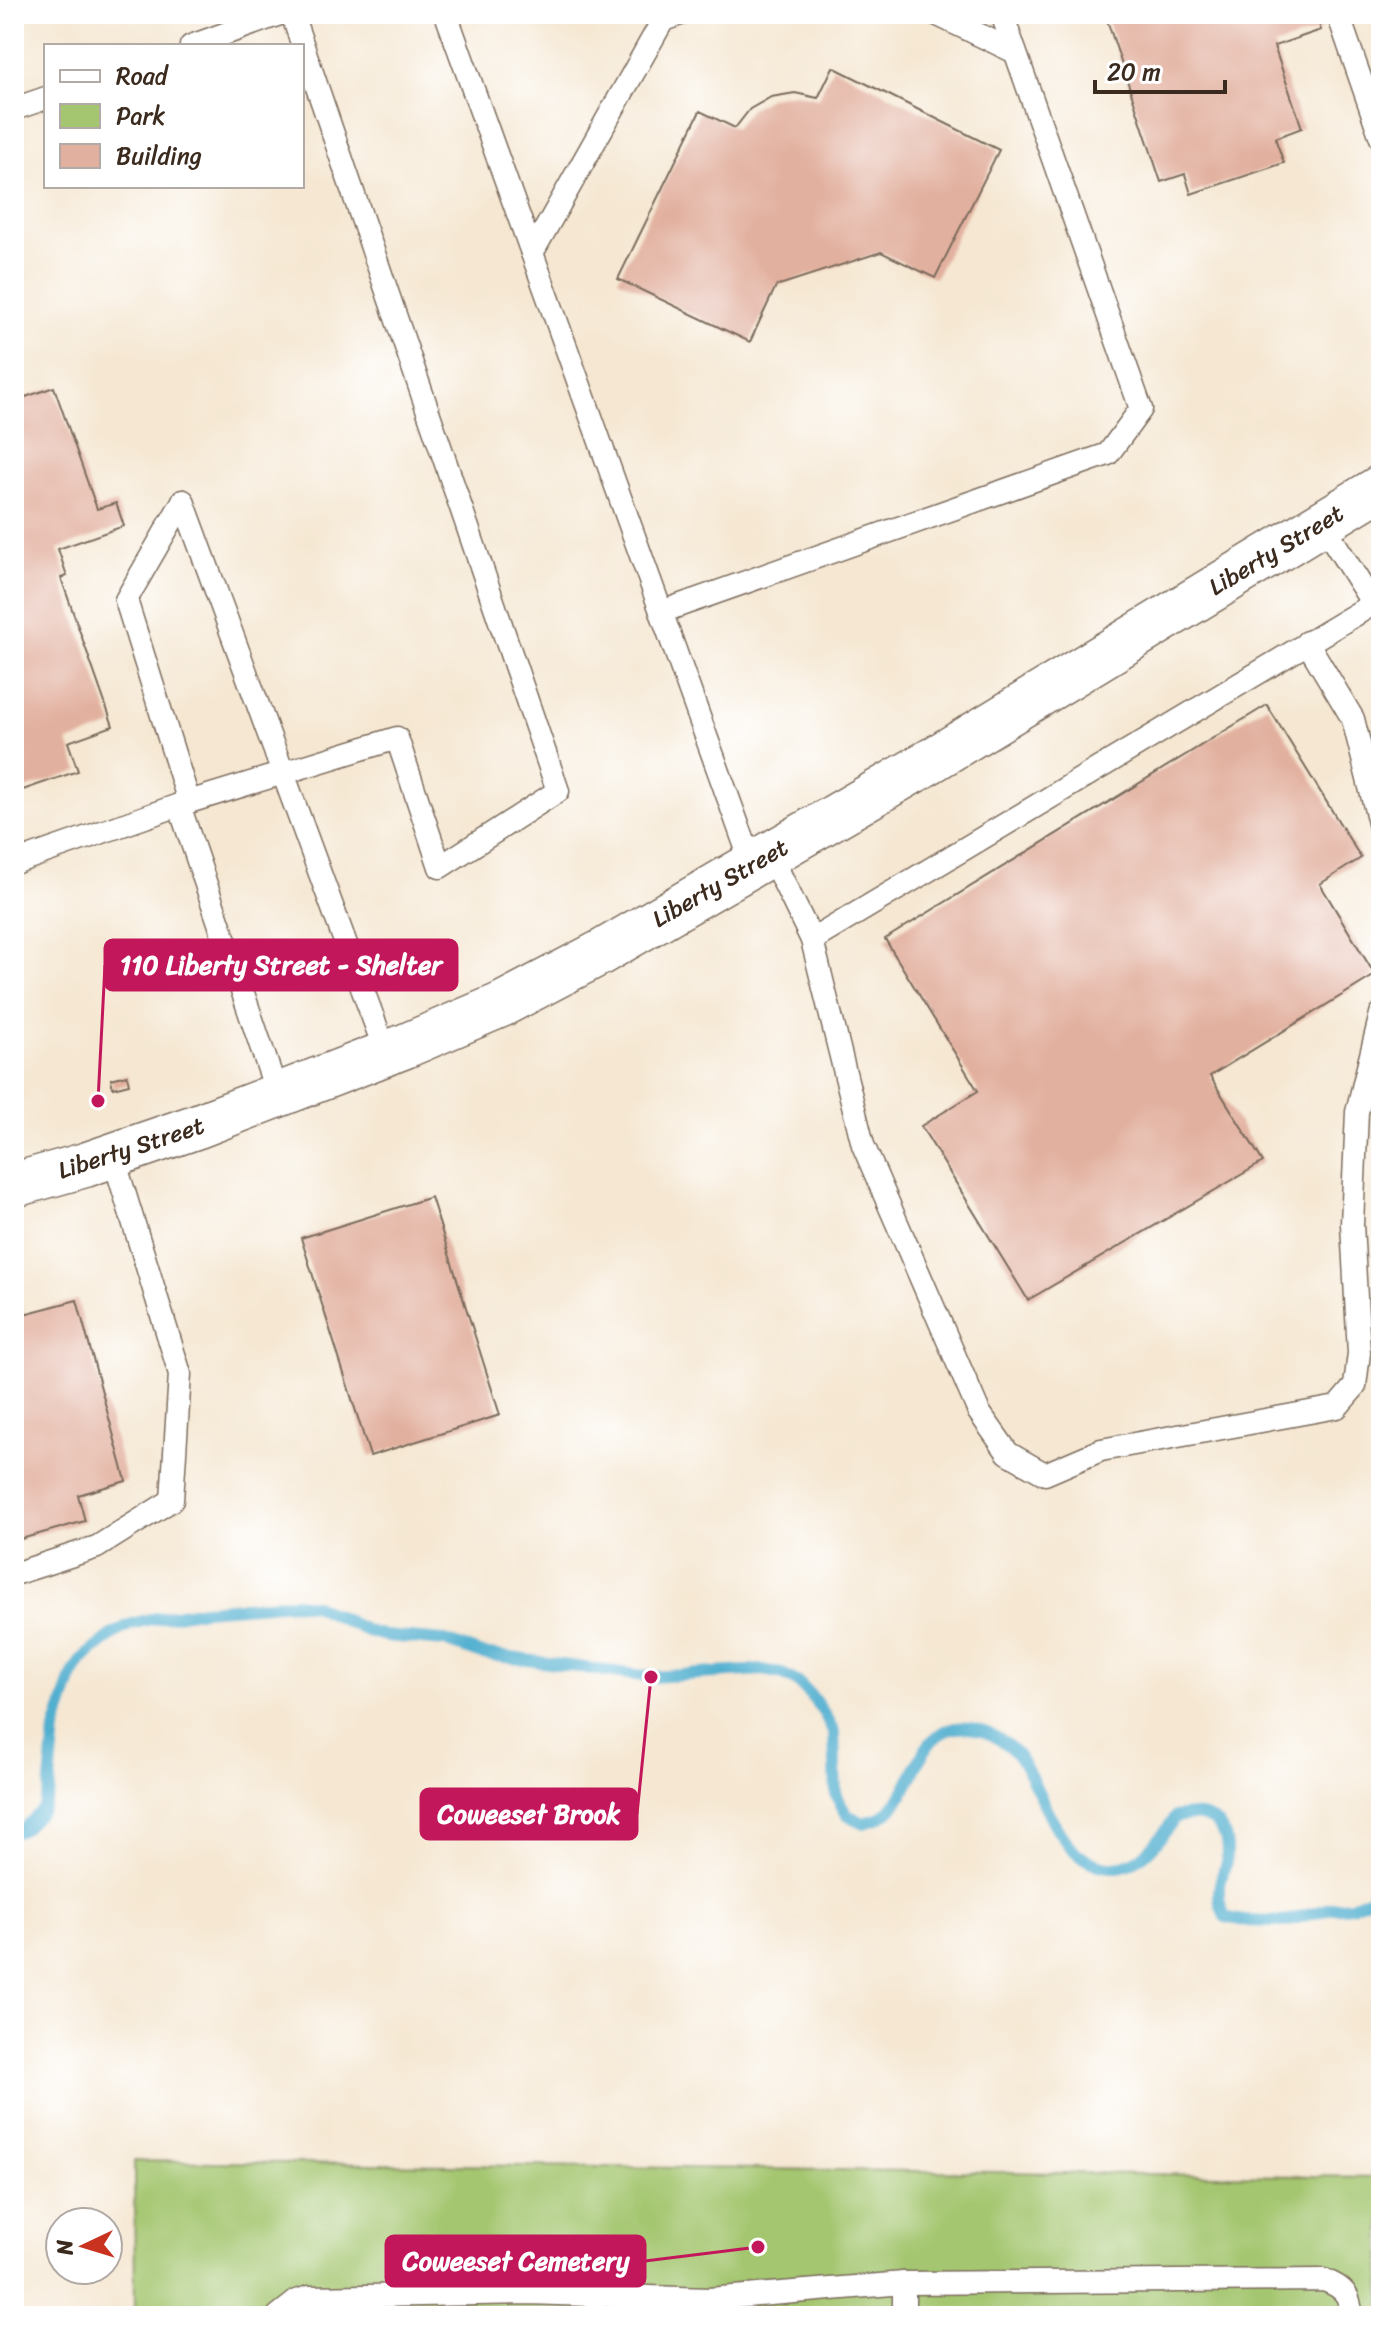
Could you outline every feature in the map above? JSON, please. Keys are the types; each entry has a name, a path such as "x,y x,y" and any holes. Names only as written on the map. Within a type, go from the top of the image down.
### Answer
{"street":[{"name":"Liberty Street","path":"14,1185 113,1156 278,1096 501,1005 600,953 934,759 1381,487"}],"lane":[{"path":"197,44 280,14"},
{"path":"292,14 302,44"},
{"path":"446,14 661,612 761,859 812,940 863,1145 979,1412 1008,1453 1045,1474 1101,1450 1337,1407 1355,1386 1359,1353 1352,1224 1357,1112 1381,1014"},
{"path":"532,253 663,20 681,14"},
{"path":"936,14 1015,52"},
{"path":"661,612 1108,454 1141,409 1002,14"},
{"path":"1338,14 1381,138"},
{"path":"14,863 184,803 397,738 440,867 558,791 304,49"},
{"path":"14,109 44,99"},
{"path":"278,1096 184,803 126,600 183,501 386,1053"},
{"path":"812,940 1373,604 1322,523"},
{"path":"1307,642 1353,719 1381,831"},
{"path":"14,1574 97,1547 172,1500 180,1374 113,1156"},
{"path":"278,2316 297,2301 309,2297 528,2293 710,2308 904,2283 1309,2279 1324,2280 1344,2290 1349,2299 1351,2316"},
{"path":"904,2283 904,2316"}],"green space":[{"path":"134,2161 1381,2177 1381,2316 135,2316"}],"building":[{"path":"1105,14 1316,14 1321,30 1274,46 1302,128 1275,138 1284,163 1191,194 1185,174 1161,182"},
{"path":"833,67 999,150 935,278 881,252 776,286 750,342 618,279 700,111 735,128 750,109 771,97 795,93 818,98"},
{"path":"54,387 97,509 116,503 124,526 58,549 67,576 61,578 113,726 68,742 78,771 14,793 14,401"},
{"path":"1267,705 1361,858 1320,884 1375,975 1210,1076 1263,1162 1028,1300 921,1126 978,1091 885,939"},
{"path":"127,1075 129,1084 113,1088 111,1079"},
{"path":"431,1197 500,1415 370,1456 301,1238"},
{"path":"18,1293 24,1314 77,1300 126,1481 78,1495 85,1521 14,1541 14,1295"}],"waterway":[{"path":"14,1833 23,1829 43,1809 49,1792 55,1730 72,1676 81,1660 113,1634 146,1620 204,1610 294,1603 314,1605 367,1631 385,1636 445,1641 482,1654 651,1677 763,1670 782,1674 799,1683 825,1715 834,1733 836,1796 847,1815 864,1823 879,1818 893,1807 927,1747 938,1735 952,1729 970,1728 999,1739 1017,1754 1065,1841 1093,1863 1121,1866 1140,1858 1156,1843 1175,1817 1196,1815 1212,1820 1219,1826 1226,1842 1227,1859 1219,1895 1225,1917 1283,1922 1331,1908 1351,1906 1381,1893"}],"place":[{"name":"110 Liberty Street - Shelter","path":"98,1101"},
{"name":"Coweeset Brook","path":"651,1677"},
{"name":"Coweeset Cemetery","path":"758,2247"}]}
